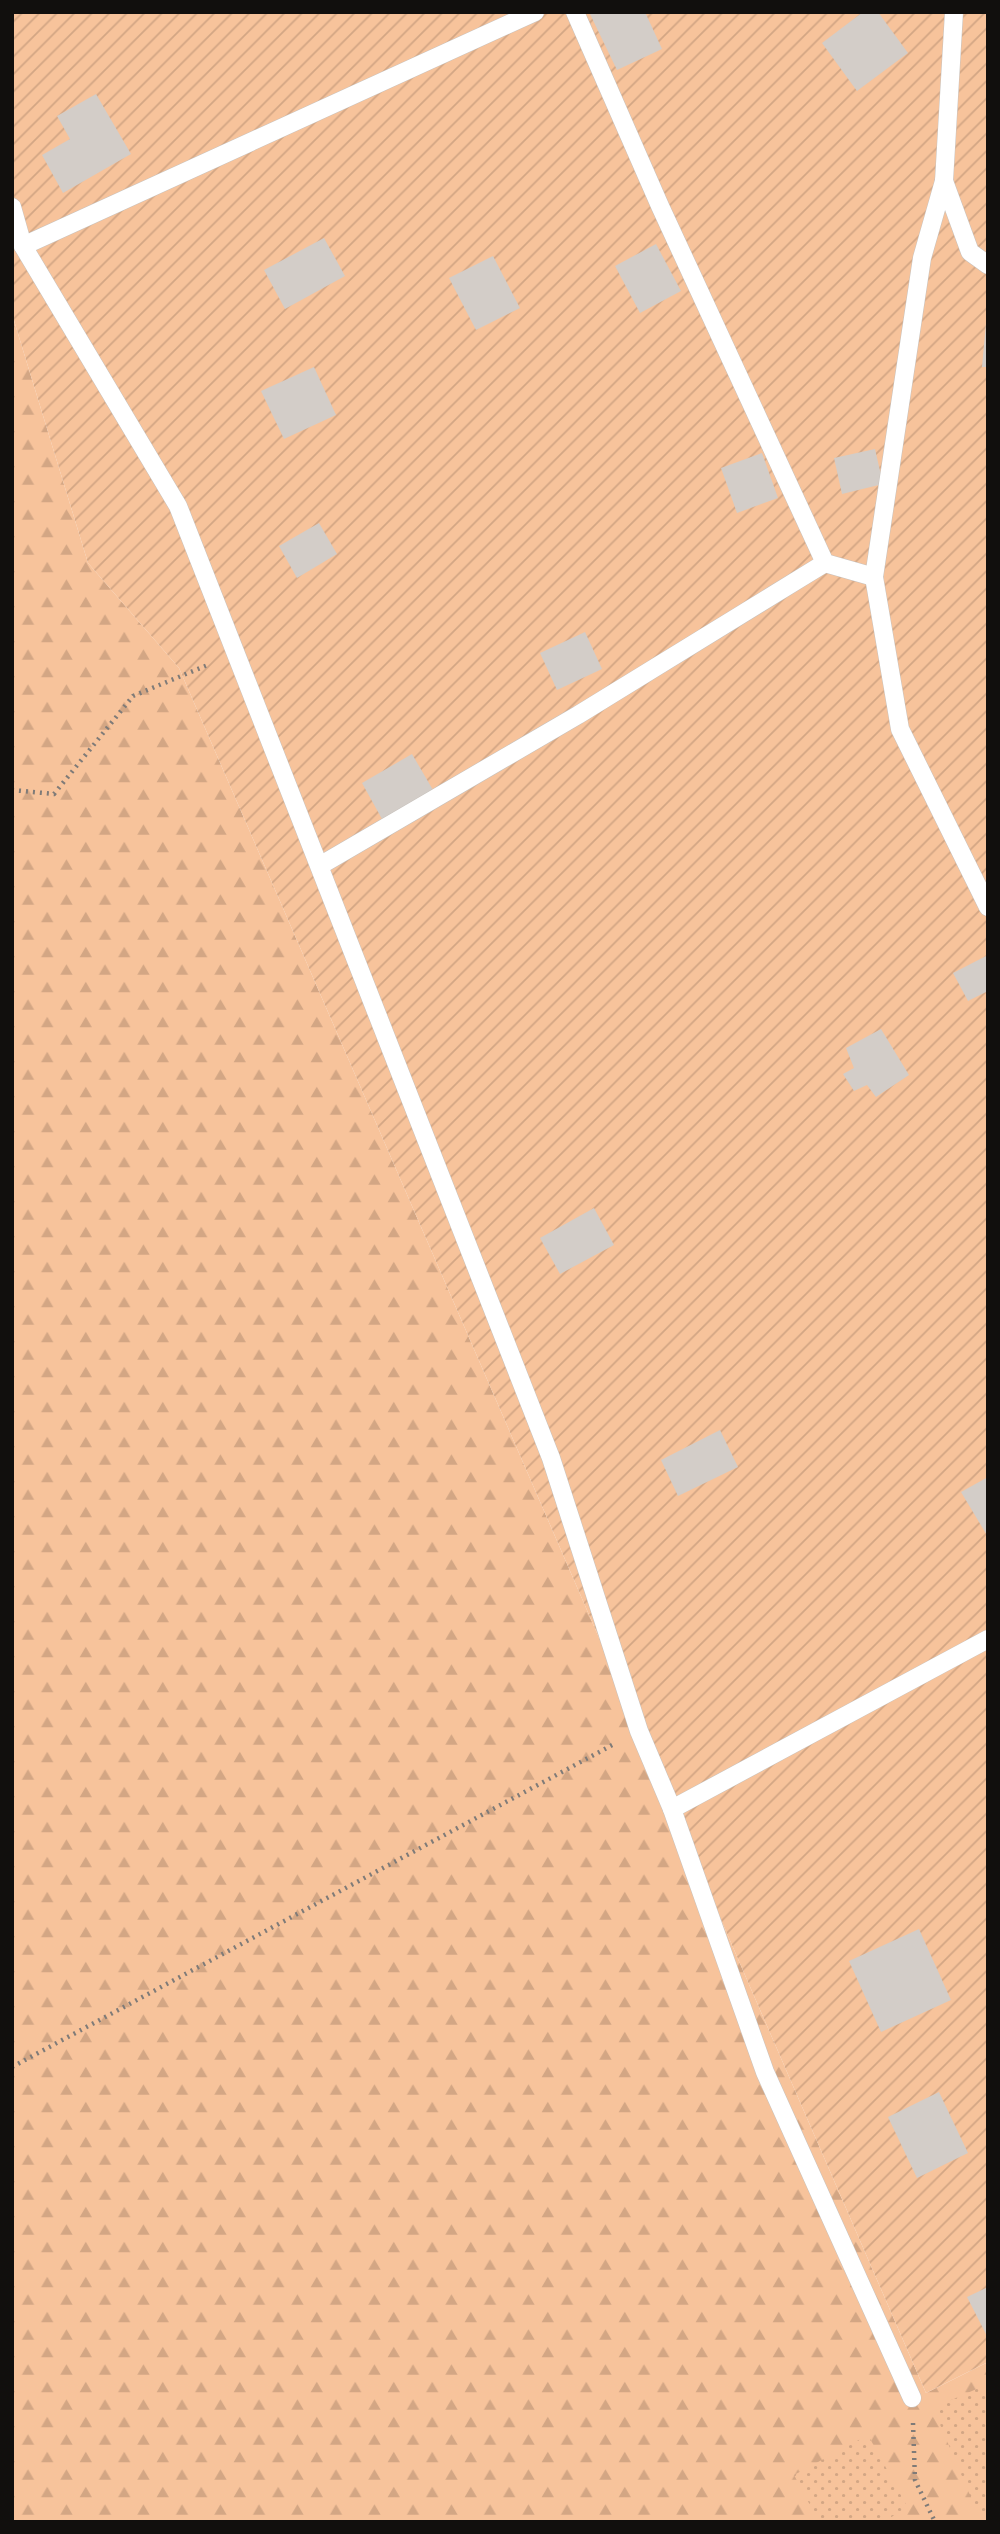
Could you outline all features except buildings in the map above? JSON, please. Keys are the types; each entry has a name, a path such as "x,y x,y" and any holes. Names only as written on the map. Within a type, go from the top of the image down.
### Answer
{"lane":[{"path":"23,246 535,12"},
{"path":"575,12 660,206 825,563"},
{"path":"954,12 944,181 922,258 874,577 900,729 988,907"},
{"path":"944,181 970,252 988,265"},
{"path":"12,207 23,246 178,506 321,865 551,1458 639,1731 672,1808 765,2072 912,2398"},
{"path":"321,865 578,715 825,563 874,577"},
{"path":"672,1808 988,1639"}],"path":[{"path":"12,790 54,794 133,696 236,652"},
{"path":"12,2067 639,1731"},
{"path":"912,2398 915,2480 935,2522"}],"green space":[{"path":"12,12 988,12 988,2362 926,2393 179,668 88,563 12,314"},
{"path":"12,314 88,563 179,668 926,2393 988,2362 988,2522 12,2522"},
{"path":"988,2384 988,2517 981,2521 933,2408"},
{"path":"868,2435 908,2508 882,2522 819,2522 794,2475"}]}
